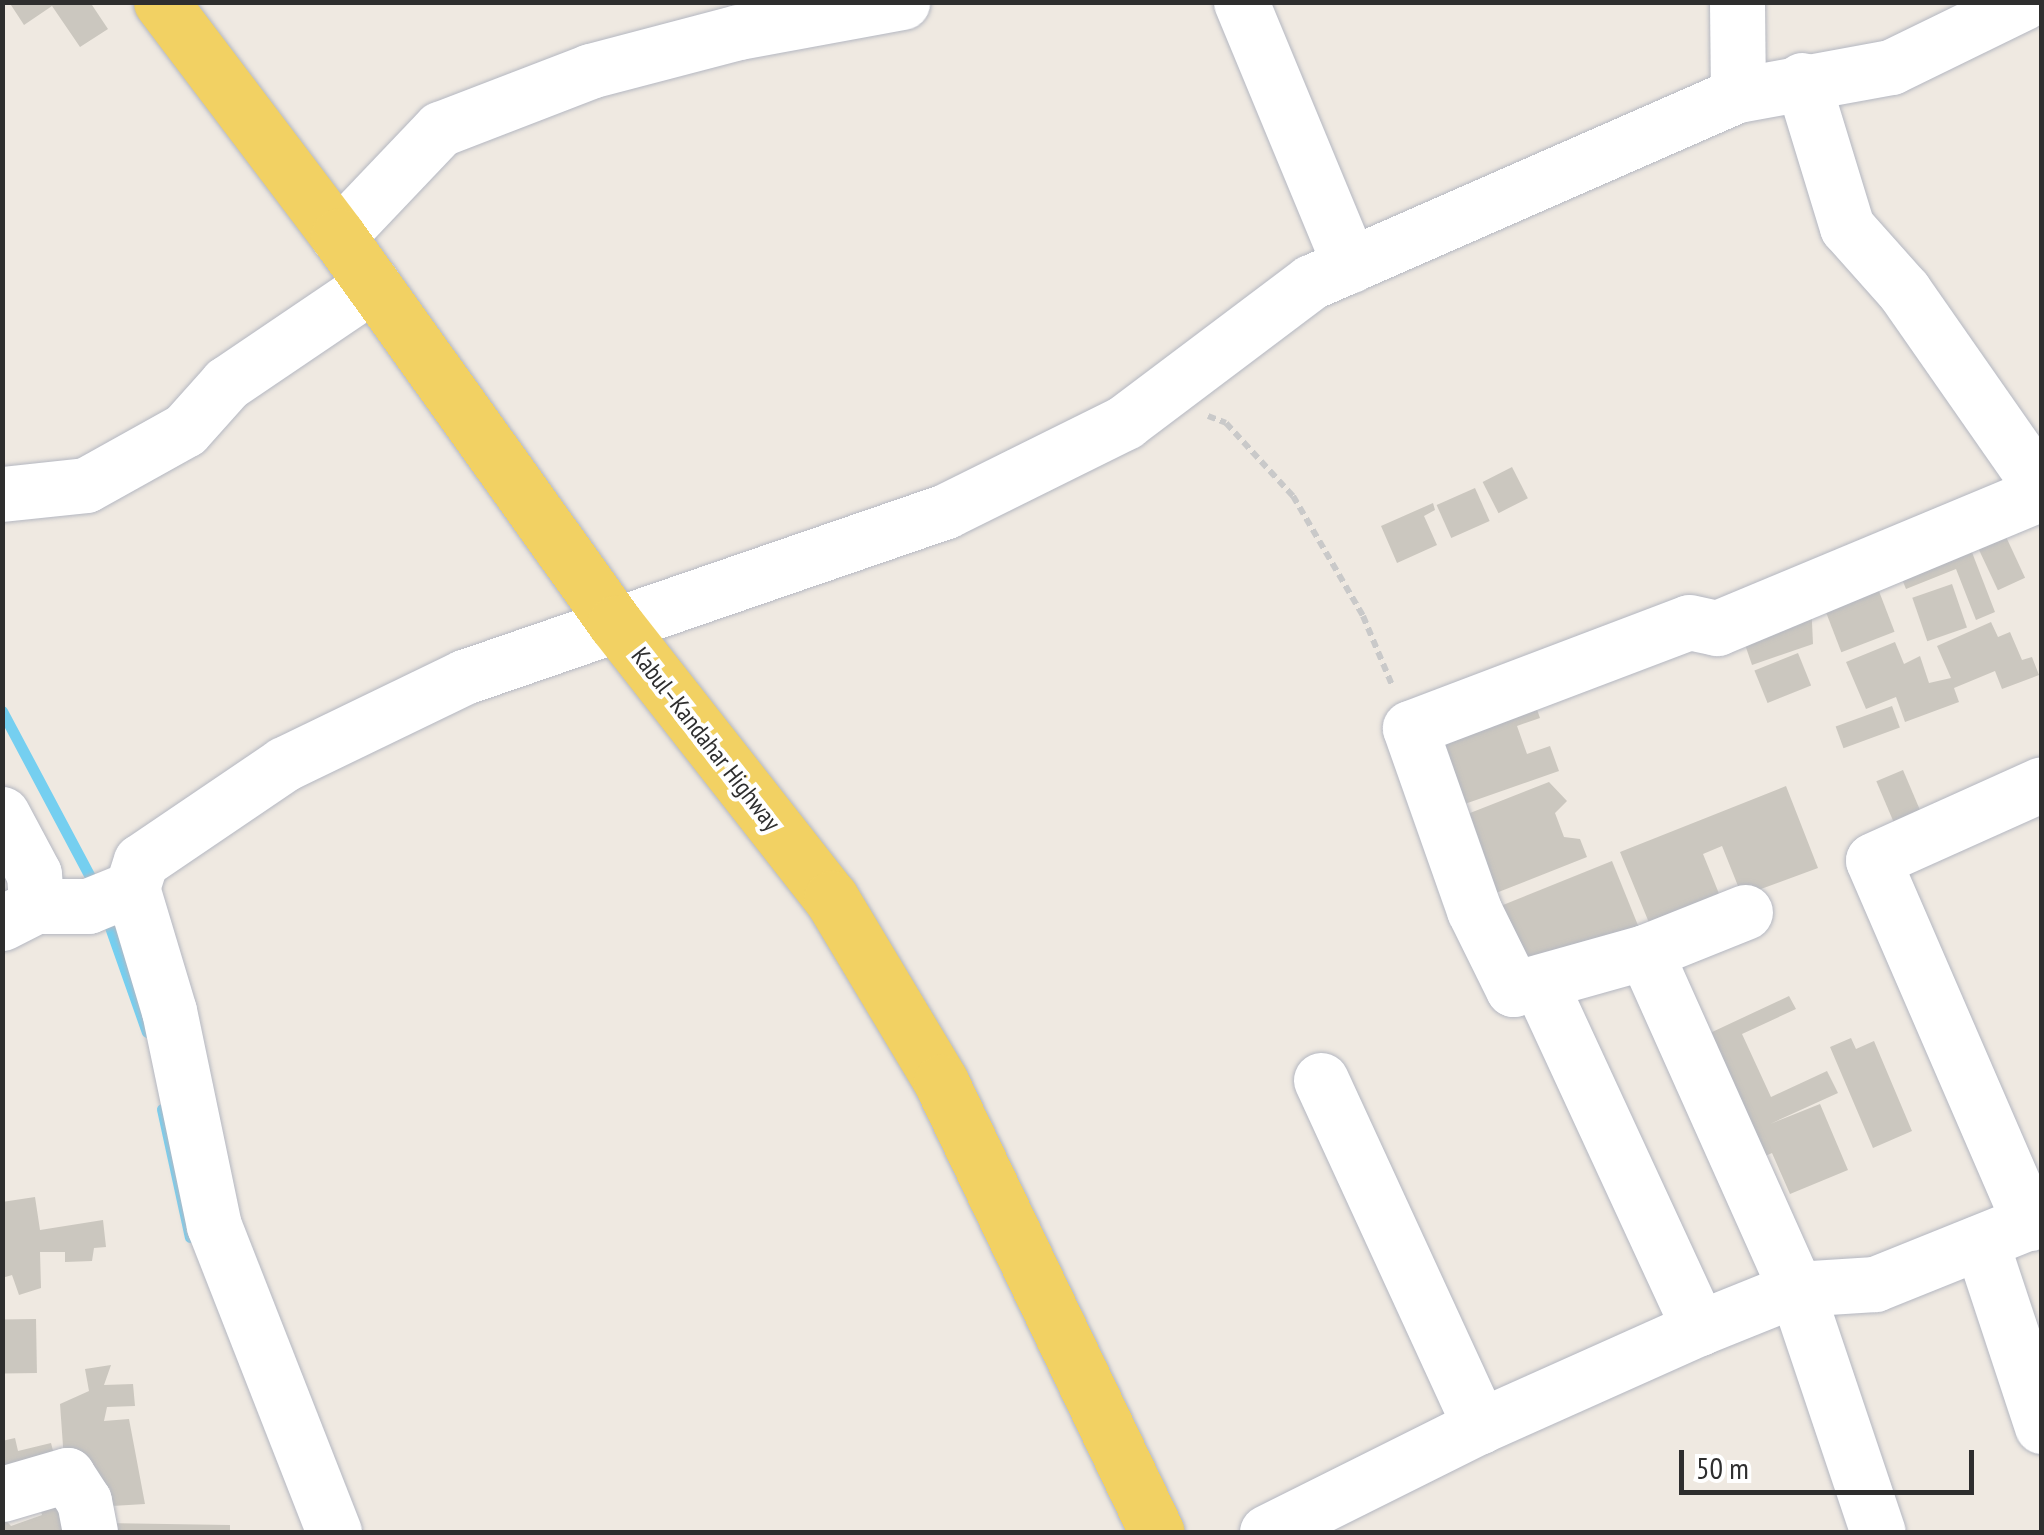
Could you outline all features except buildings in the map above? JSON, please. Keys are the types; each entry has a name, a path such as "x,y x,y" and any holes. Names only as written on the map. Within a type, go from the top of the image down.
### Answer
{"main road":[{"name":"Kabul–Kandahar Highway","path":"161,2 338,236 614,623 832,898 941,1082 1157,1532"}],"street":[{"path":"338,236 440,129 590,71 739,32 902,2"},
{"path":"1242,2 1350,265"},
{"path":"1737,2 1738,94"},
{"path":"334,1532 214,1226 168,1011 132,888 141,861 284,764 464,676 946,510 1124,422 1311,282 1738,94 1892,67 2024,2"},
{"path":"1745,912 1645,952 1541,986 1513,989 1474,910 1410,728 1689,622 1717,628 2042,491 1904,291 1848,227 1802,80"},
{"path":"2,494 86,485 185,430 227,384 372,284"},
{"path":"2042,784 1873,860 2017,1227 2042,1426"},
{"path":"2,814 34,874 19,915 88,906 132,888"},
{"path":"1645,952 1796,1288 1878,1532"},
{"path":"1541,986 1699,1328"},
{"path":"1321,1080 1480,1426"},
{"path":"1267,1532 1480,1426 1796,1288 1874,1284 2017,1227"},
{"path":"2,1494 67,1475 84,1500 90,1532"}],"path":[{"path":"1157,398 1226,423 1293,496 1363,616 1410,728"}],"waterway":[{"path":"2,711 95,886"},
{"path":"105,913 147,1032"},
{"path":"162,1109 190,1237"}]}
